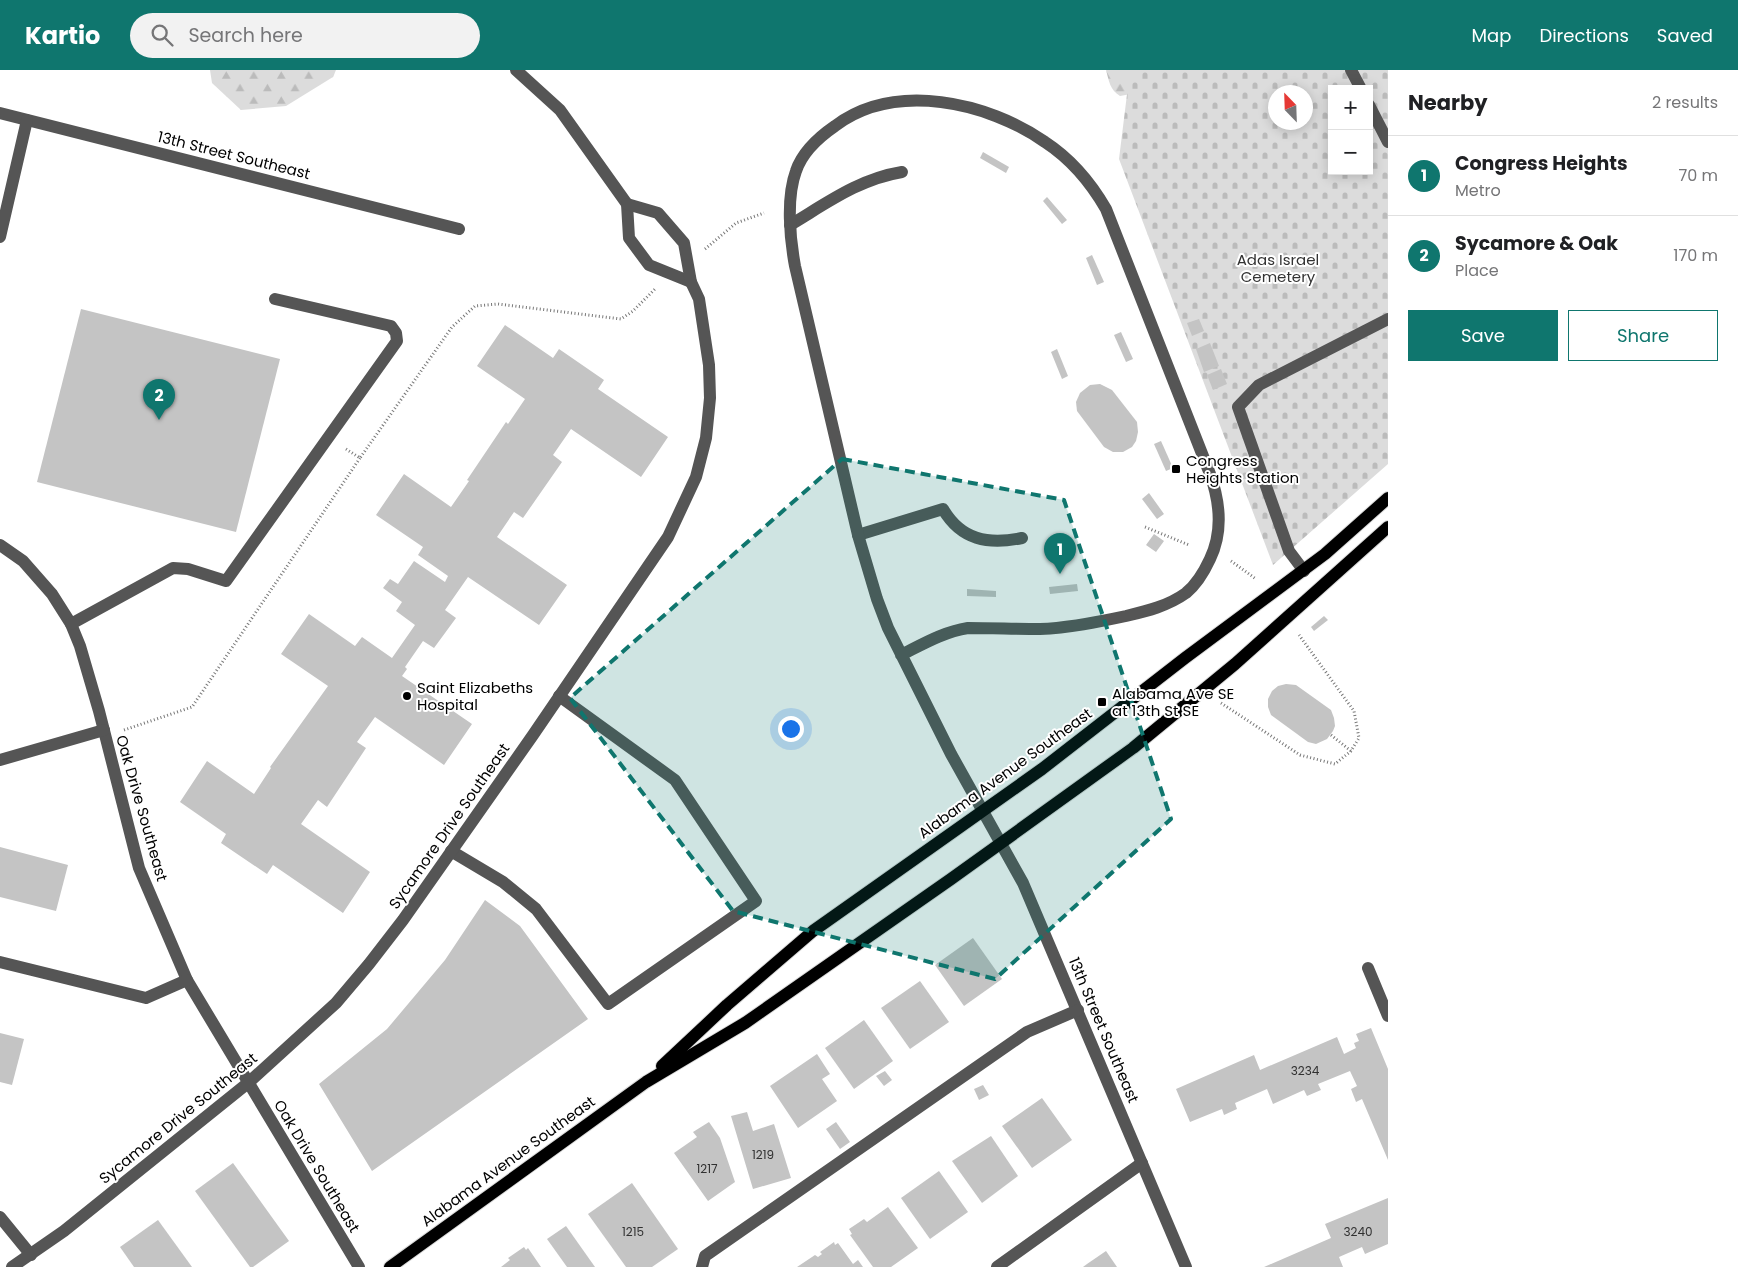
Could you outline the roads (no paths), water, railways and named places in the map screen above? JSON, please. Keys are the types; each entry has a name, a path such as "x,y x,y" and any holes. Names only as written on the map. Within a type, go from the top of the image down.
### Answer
{"main road":[{"name":"Alabama Avenue Southeast","path":"646,1082 727,1005 813,931 1042,769 1185,658 1304,571 1340,542 1388,498"},
{"name":"Alabama Avenue Southeast","path":"390,1267 646,1082 745,1023 1001,843 1158,729 1235,664 1388,527"}],"street":[{"path":"516,70 560,110 627,204 629,238 649,265 691,282"},
{"path":"1351,70 1359,85"},
{"name":"13th Street Southeast","path":"901,655 932,639 956,630 981,628 1041,629 1080,625 1148,611 1173,601 1186,593 1204,571 1212,554 1218,528 1219,513 1214,486 1106,209 1099,196 1078,170 1048,143 1016,124 993,115 944,103 904,101 873,106 842,120 827,131 803,158 796,171 792,187 790,225 795,266 858,535 877,599 901,655 951,754 1023,883 1186,1267"},
{"name":"13th Street Southeast","path":"0,113 459,229"},
{"path":"1373,114 1388,142"},
{"path":"0,237 27,120"},
{"path":"790,225 852,188 879,177 902,172"},
{"name":"Sycamore Drive Southeast","path":"12,1267 64,1231 248,1083 336,1003 403,920 668,537 696,477 706,438 710,398 709,365 699,299 691,282 684,243 658,213 627,204"},
{"path":"71,624 173,568 188,568 226,581 397,341 396,333 391,326 275,299"},
{"path":"1304,571 1289,551 1238,407 1259,385 1388,319"},
{"path":"858,535 943,509 952,523 971,536 997,541 1022,538"},
{"name":"Oak Drive Southeast","path":"0,545 23,561 52,594 71,624 80,646 139,868 186,980 359,1267"},
{"path":"452,850 503,882 536,910 608,1004 756,901 676,780 559,696"},
{"path":"0,760 104,733"},
{"path":"0,962 146,998 186,980"},
{"path":"1368,968 1388,1016"},
{"path":"702,1267 704,1256 1028,1032 1078,1010"},
{"path":"997,1267 1142,1163"},
{"path":"0,1217 31,1255"}],"place":[{"name":"Sycamore & Oak","path":"159,420"},
{"name":"Congress Heights Station","path":"1176,469"},
{"name":"Congress Heights","path":"1060,574"},
{"name":"Saint Elizabeths Hospital","path":"407,696"},
{"name":"Alabama Ave SE at 13th St SE","path":"1102,702"}],"park label":[{"name":"Adas Israel Cemetery","path":"1278,268"}]}
